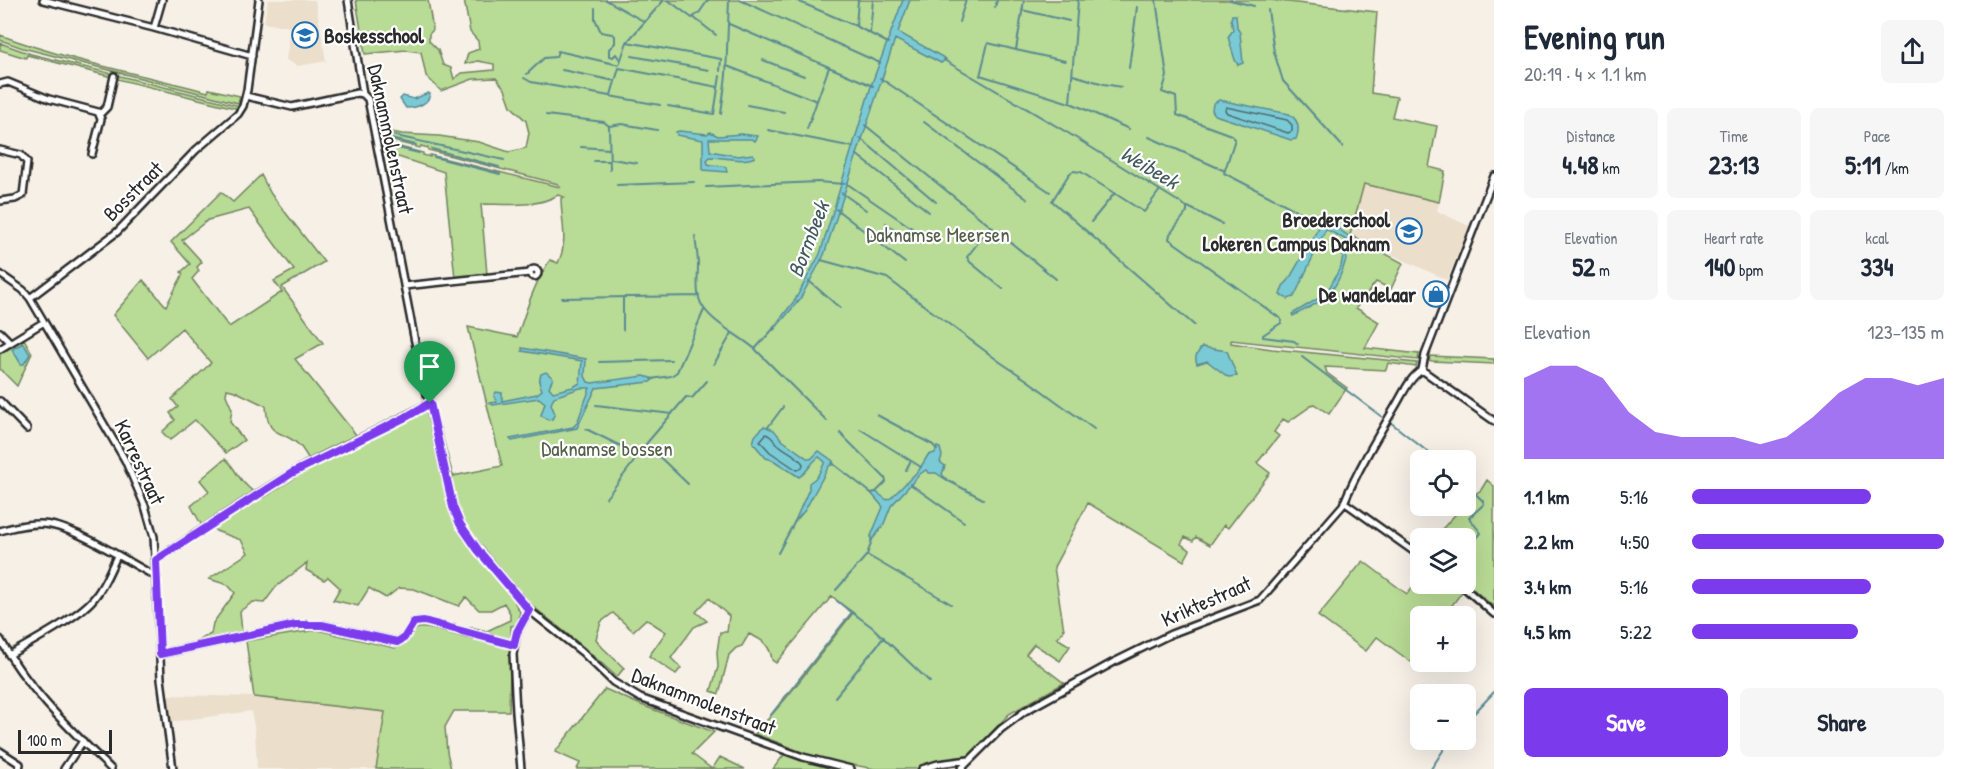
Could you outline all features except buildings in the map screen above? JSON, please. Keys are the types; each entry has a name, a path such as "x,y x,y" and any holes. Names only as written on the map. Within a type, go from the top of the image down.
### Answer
{"street":[{"path":"44,0 252,56"},
{"path":"154,28 162,0"},
{"path":"259,0 246,96 292,107 357,93 363,94"},
{"name":"Daknammolenstraat","path":"348,0 363,94 368,99 404,286 453,507 460,524 478,550 529,610 582,652 613,682 640,698 803,757 850,769"},
{"path":"100,114 106,108 114,76"},
{"path":"0,84 8,82 42,97 100,114"},
{"name":"Bosstraat","path":"30,298 117,232 196,150 238,114 246,96"},
{"path":"92,154 100,114"},
{"path":"0,150 21,155 27,162 23,195 15,199 0,201"},
{"path":"1494,176 1425,355 1422,370 1494,421"},
{"path":"404,286 530,273"},
{"name":"Karrestraat","path":"0,274 23,290 30,298 133,476 145,506 156,560 160,679 173,769"},
{"path":"0,349 44,322"},
{"path":"0,333 10,342"},
{"name":"Kriktestraat","path":"961,769 1001,729 1025,711 1071,685 1171,634 1260,600 1344,502 1384,426 1413,378 1422,370"},
{"path":"0,401 27,429"},
{"path":"156,560 292,473 430,403"},
{"path":"1344,502 1410,549"},
{"path":"0,531 24,525 51,525 69,531 157,577"},
{"path":"9,656 94,600 104,585 117,555"},
{"path":"1471,594 1494,614"},
{"path":"521,769 514,645 517,632 529,610"},
{"path":"160,654 296,625 322,625 397,642 404,638 414,622 424,621 514,645"},
{"path":"0,639 9,656 33,689 111,769"},
{"path":"64,769 83,741"},
{"path":"0,751 20,765 20,769"},
{"path":"922,769 938,764 969,760"}],"shaded area":[{"name":"Boskesschool","path":"268,0 315,0 326,61 298,66 286,60 291,27 264,23"},
{"name":"Broederschool Lokeren Campus Daknam","path":"1364,184 1439,202 1437,211 1469,226 1447,280 1350,235"},
{"path":"167,695 254,697 385,712 376,769 257,769 255,731 251,711 170,722"}],"green space":[{"path":"356,0 428,0 433,30 429,34 429,41 438,50 443,65 451,68 454,79 462,73 494,70 494,64 478,61 465,64 468,53 479,49 478,41 470,32 464,0 1270,0 1377,12 1371,93 1397,97 1392,117 1437,126 1429,167 1445,171 1439,202 1364,184 1350,235 1403,263 1391,289 1376,282 1356,308 1379,322 1365,348 1419,354 1418,360 1231,340 1231,343 1417,363 1416,367 1388,363 1386,370 1325,367 1327,373 1347,388 1329,414 1314,404 1288,422 1283,419 1274,432 1279,436 1257,463 1270,473 1228,528 1224,525 1210,545 1196,537 1193,541 1185,537 1181,544 1190,550 1184,561 1088,503 1054,567 1064,630 1057,638 1070,646 1060,661 1034,644 1026,654 1064,683 1009,714 970,755 916,769 875,769 854,765 851,769 773,769 790,747 755,734 852,614 832,596 776,663 772,660 770,650 765,644 749,634 742,646 729,655 719,694 711,691 718,667 717,652 720,632 727,632 729,616 709,598 696,612 707,621 694,627 671,658 681,668 676,674 649,656 666,632 646,619 633,631 613,613 601,622 596,639 624,668 617,677 521,597 515,603 520,612 517,625 511,626 509,711 454,711 445,727 451,769 376,769 385,712 254,697 246,641 317,630 395,648 416,629 433,629 467,638 470,627 487,631 510,620 510,613 504,603 491,610 479,610 466,597 459,606 414,589 399,588 386,598 369,588 358,606 333,600 340,588 328,577 324,580 306,570 307,563 276,587 264,603 253,602 240,611 242,633 199,642 200,639 211,634 213,623 235,593 228,585 209,579 248,553 241,540 216,531 208,522 202,526 191,506 209,491 200,480 225,459 245,485 263,498 313,466 300,446 277,432 269,424 266,406 227,389 226,395 232,409 230,422 244,440 226,453 195,420 170,440 162,432 175,420 170,413 178,407 172,399 211,363 182,328 148,358 113,315 143,280 166,306 183,274 181,272 190,264 171,242 221,192 233,202 261,175 271,194 324,262 282,287 323,343 295,359 357,436 432,397 453,476 502,466 468,327 517,337 539,278 550,260 558,263 561,255 564,239 561,198 564,197 558,195 531,204 481,204 487,274 455,278 444,172 383,152 381,142 430,157 430,155 560,187 558,184 428,150 421,146 420,148 380,138 380,130 439,136 479,142 509,152 526,148 529,133 526,121 511,106 505,89 496,78 473,79 441,91 426,76 421,52 406,50 365,54","holes":["249,209 294,270 274,281 282,292 229,327 192,279 199,271 197,267 202,262 182,240 208,220"]},
{"path":"0,35 103,66 208,92 209,89 240,96 238,103 23,48 0,40"},
{"path":"0,43 31,54 113,74 112,77 27,55 26,58 0,50"},
{"path":"116,75 240,106 239,109 117,79"},
{"path":"24,339 32,353 17,386 0,369 0,354"},
{"path":"1430,356 1494,359 1494,364 1432,361 1429,360"},
{"path":"1487,480 1494,486 1494,607 1476,592 1476,528 1443,528 1454,516 1476,516 1476,493"},
{"path":"1363,561 1407,594 1410,590 1410,594 1460,594 1452,606 1410,606 1410,661 1377,637 1366,651 1318,616"},
{"path":"605,689 714,732 692,754 712,769 577,769 580,763 555,752"},
{"path":"720,757 745,769 712,769"}],"water":[{"path":"903,0 910,0 898,32 946,59 941,63 895,39 824,255 800,299 774,330 773,328 795,300 820,254 872,83"},
{"path":"1232,15 1236,15 1240,33 1243,63 1238,65 1228,37 1233,30"},
{"path":"430,94 427,100 414,107 406,108 400,99 403,96 414,99"},
{"path":"1219,100 1289,114 1298,125 1296,139 1291,140 1215,115 1212,110 1213,104"},
{"path":"676,132 707,134 710,132 718,136 741,134 758,136 755,141 751,139 709,139 710,151 738,156 753,154 755,157 739,160 710,157 707,160 708,164 726,167 727,172 703,170 703,140 677,135"},
{"path":"1325,220 1350,237 1343,269 1327,296 1293,316 1292,314 1326,294 1341,266 1346,240 1326,229 1294,297 1288,299 1280,295 1283,286"},
{"path":"23,343 30,354 24,364 21,364 12,349"},
{"path":"1202,347 1227,351 1237,376 1228,377 1207,361 1197,364 1197,353"},
{"path":"522,348 586,359 585,376 588,382 592,383 644,376 654,379 650,382 596,388 577,428 512,441 510,439 573,427 577,423 590,388 580,388 554,397 551,404 555,414 552,419 548,420 541,415 545,403 539,398 493,405 490,403 497,402 494,396 496,392 502,393 502,401 537,394 542,390 539,382 541,374 546,372 553,378 549,387 553,392 580,383 582,361 522,351"},
{"path":"764,426 774,430 782,440 807,458 811,459 819,451 834,464 829,466 805,510 794,523 809,489 809,483 817,477 825,462 819,457 799,477 766,458 753,443 755,436"},
{"path":"937,447 940,448 942,456 940,462 945,466 942,474 945,479 926,470 920,474 891,506 883,526 871,541 883,507 871,493 876,492 887,500 891,498 919,470 928,455 935,453"}],"waterway":[{"path":"606,0 645,22"},
{"path":"527,74 544,58 556,57 558,51 619,65 627,42 664,0"},
{"path":"668,0 692,18 699,13 708,0"},
{"path":"721,114 726,75 729,0"},
{"path":"740,0 880,63"},
{"path":"795,0 856,26 888,43"},
{"path":"856,26 858,0"},
{"path":"870,33 873,0"},
{"path":"959,22 966,0"},
{"path":"995,7 997,0"},
{"path":"980,76 988,43 1016,50 1024,0"},
{"path":"1070,103 1078,0"},
{"path":"1156,0 1167,76 1162,92 1176,97 1177,115 1231,135 1235,139 1224,173 1323,224"},
{"path":"1230,0 1254,6"},
{"path":"1129,68 1137,7"},
{"path":"595,8 595,19 601,32 615,36 615,43 609,49 609,56 613,57 616,54 620,60"},
{"path":"1022,10 1069,21"},
{"path":"1268,10 1274,52 1283,81 1343,147"},
{"path":"693,17 716,35"},
{"path":"729,24 873,86"},
{"path":"627,42 721,59 720,71"},
{"path":"1016,50 1065,61"},
{"path":"632,56 709,70"},
{"path":"763,60 804,76"},
{"name":"Weibeek","path":"944,60 1187,207 1187,212 1170,234 1169,239 1281,319 1281,323 1263,337 1294,341 1298,344"},
{"path":"727,66 817,101"},
{"path":"807,129 829,67"},
{"path":"611,95 619,68 718,87"},
{"path":"562,70 615,81"},
{"path":"980,75 1073,104 1129,129"},
{"path":"1073,75 1121,87"},
{"path":"668,106 714,114 720,76"},
{"path":"524,78 531,82 660,105"},
{"path":"880,78 1050,192"},
{"path":"747,105 784,112"},
{"path":"546,115 604,122 609,126 610,170"},
{"path":"924,122 1027,199"},
{"path":"609,126 622,124 657,130"},
{"path":"865,125 1056,279"},
{"path":"768,130 853,147"},
{"path":"387,134 504,160"},
{"path":"382,137 416,145"},
{"path":"1149,137 1223,170"},
{"path":"860,138 936,202"},
{"path":"381,144 419,153"},
{"path":"581,147 609,149"},
{"path":"432,149 499,167"},
{"path":"856,154 929,212"},
{"path":"434,157 500,174"},
{"path":"611,159 637,163"},
{"path":"594,161 609,161"},
{"path":"1160,190 1144,212 1081,172 1073,171 1052,201 1194,325"},
{"path":"617,185 694,182"},
{"path":"706,187 818,182 844,184"},
{"path":"846,183 925,237"},
{"path":"842,193 866,210"},
{"path":"1091,222 1114,194"},
{"path":"1188,207 1222,224"},
{"path":"836,209 905,263"},
{"path":"886,223 910,241"},
{"path":"991,226 967,257 1003,289"},
{"path":"695,236 700,302 714,319 755,349"},
{"path":"821,260 887,278 1094,429"},
{"path":"809,281 840,308"},
{"path":"562,298 699,296"},
{"path":"623,297 623,330"},
{"path":"651,379 671,376 677,372 704,310"},
{"name":"Bormbeek","path":"774,328 755,349 827,421"},
{"path":"714,364 732,333"},
{"name":"Weibeek","path":"1302,357 1382,417"},
{"path":"599,362 671,360"},
{"path":"646,444 686,397 692,398 707,381"},
{"path":"596,405 672,414"},
{"path":"768,427 783,407"},
{"path":"877,415 933,445 937,450"},
{"name":"Weibeek","path":"1390,422 1425,450"},
{"path":"586,429 639,455 606,498"},
{"path":"860,429 921,467"},
{"name":"Bormbeek","path":"840,433 885,478 886,482 876,492 871,493"},
{"path":"639,455 646,444 688,484"},
{"path":"906,470 910,462"},
{"path":"832,463 870,492"},
{"path":"944,477 983,499"},
{"path":"910,484 964,522"},
{"name":"Weibeek","path":"1476,494 1484,504 1476,511"},
{"name":"Weibeek","path":"1471,516 1469,518 1481,533 1476,539"},
{"path":"778,553 795,521"},
{"path":"836,590 867,555 872,540"},
{"path":"867,555 951,604"},
{"name":"Weibeek","path":"1476,594 1494,610"},
{"path":"837,601 872,627 930,682"},
{"path":"770,716 852,612"},
{"path":"835,697 884,637"},
{"name":"Weibeek","path":"1476,711 1494,692"},
{"name":"Weibeek","path":"1431,769 1443,750"}],"place":[{"name":"Boskesschool","path":"305,35"},
{"name":"Broederschool Lokeren Campus Daknam","path":"1409,231"},
{"name":"De wandelaar","path":"1436,294"}],"route":[{"path":"430,403 453,507 460,524 478,550 529,610 523,618 514,645 424,621 414,622 404,638 397,642 322,625 296,625 160,654 156,560 292,473 430,403"}],"park label":[{"name":"Daknamse Meersen","path":"938,234"},
{"name":"Daknamse bossen","path":"607,448"}]}
